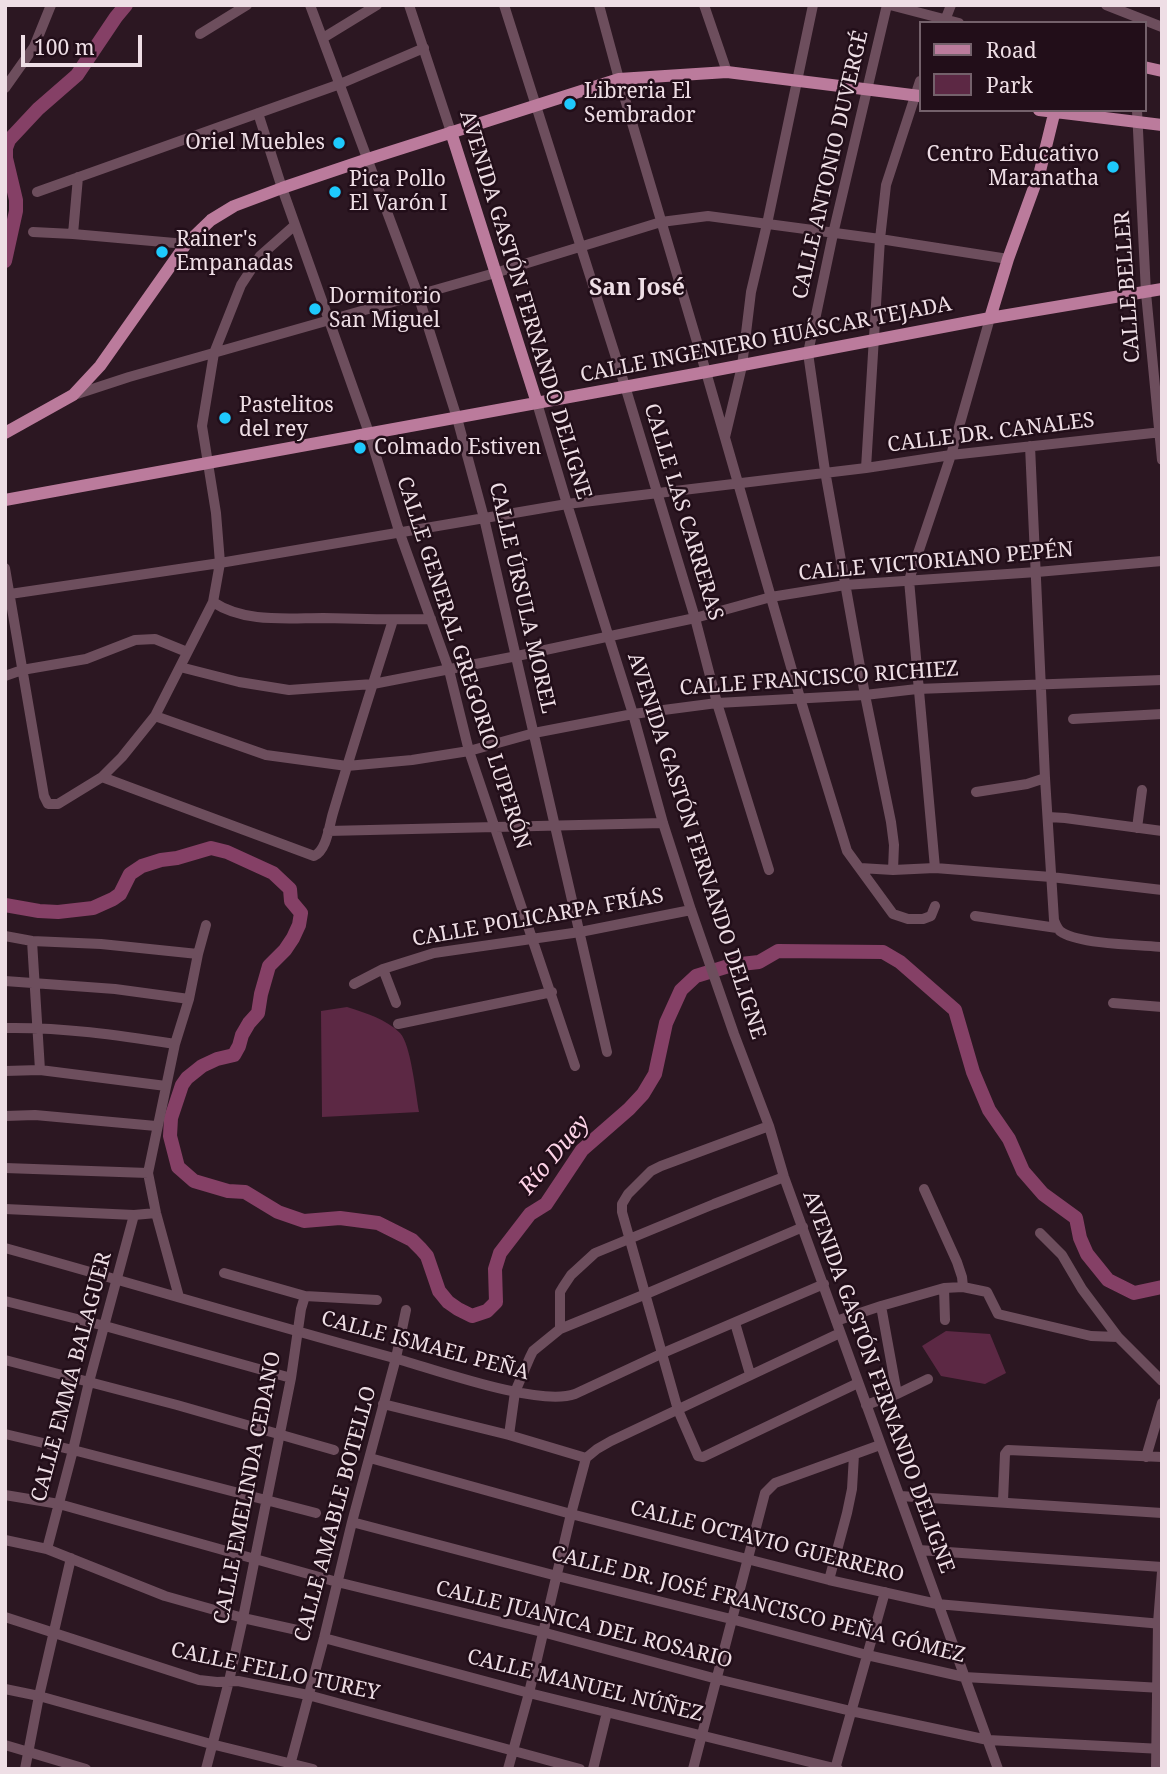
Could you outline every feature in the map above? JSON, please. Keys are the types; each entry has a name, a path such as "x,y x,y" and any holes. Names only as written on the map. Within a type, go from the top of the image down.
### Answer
{"main road":[{"path":"5,433 73,395 100,366 186,244 211,220 234,206 282,188 619,79 727,72 917,95"},
{"path":"990,318 1040,172 1055,112"},
{"path":"1071,112 1137,116 1162,125"},
{"name":"AVENIDA GASTÓN FERNANDO DELIGNE","path":"451,132 537,402"},
{"name":"CALLE INGENIERO HUÁSCAR TEJADA","path":"5,500 742,366 990,318 1155,292"}],"street":[{"path":"5,88 34,47 51,5"},
{"path":"200,34 247,5"},
{"name":"CALLE ÚRSULA MOREL","path":"310,5 418,295 457,418 517,656 607,1052"},
{"path":"323,38 377,5"},
{"name":"AVENIDA GASTÓN FERNANDO DELIGNE","path":"409,5 451,132"},
{"name":"CALLE LAS CARRERAS","path":"504,5 658,493 717,703 769,870"},
{"path":"599,5 847,851 892,915 923,919 931,916 935,906"},
{"path":"704,5 727,72"},
{"path":"725,437 742,366 751,292 813,5"},
{"path":"889,5 944,21 951,5"},
{"name":"CALLE ANTONIO DUVERGÉ","path":"889,5 833,234 808,353 845,585 891,822 893,870"},
{"path":"1107,5 1124,8 1162,27"},
{"path":"37,192 340,84 424,48"},
{"path":"866,468 880,239 886,185 917,95"},
{"name":"CALLE GENERAL GREGORIO LUPERÓN","path":"258,113 449,670 469,751 575,1066"},
{"name":"CALLE BELLER","path":"1137,116 1155,292 1162,460"},
{"path":"73,234 78,177"},
{"path":"73,395 661,222 708,216 1008,259"},
{"path":"5,568 44,796 48,804 58,804 102,777 155,716 213,602 220,563 216,513 202,426 214,353 241,285 260,256 295,226"},
{"path":"33,232 186,244"},
{"path":"935,868 909,580 951,455 990,318"},
{"name":"AVENIDA GASTÓN FERNANDO DELIGNE","path":"537,402 691,910 769,1126 784,1177 998,1769"},
{"name":"CALLE DR. CANALES","path":"8,595 220,563 567,504 866,468 951,455 1161,432"},
{"path":"1030,446 1045,778 1054,920 1059,930"},
{"name":"CALLE VICTORIANO PEPÉN","path":"180,667 239,682 289,690 373,684 695,618 771,597 845,585 1162,561"},
{"path":"213,602 225,610 260,617 431,619"},
{"path":"102,777 314,856 320,853 393,620"},
{"path":"5,676 22,670 86,659 135,640 155,639 187,652"},
{"name":"CALLE FRANCISCO RICHIEZ","path":"155,716 267,755 346,766 469,751 534,733 633,714 717,703 865,695 918,689 1162,680"},
{"path":"1073,719 1162,714"},
{"path":"976,792 1027,784 1045,778"},
{"path":"1137,828 1142,790"},
{"path":"1048,817 1162,831"},
{"path":"328,831 663,823"},
{"path":"860,868 935,868 1051,877 1162,890"},
{"name":"CALLE POLICARPA FRÍAS","path":"354,984 383,969 433,953 580,932 691,910"},
{"path":"975,916 1059,930 1073,937 1091,940 1162,947"},
{"path":"179,1297 148,1173 175,1044 189,999 206,925"},
{"path":"5,936 198,954"},
{"path":"32,940 40,1070"},
{"path":"383,969 396,1003"},
{"path":"5,981 115,989 189,999"},
{"path":"398,1024 552,992"},
{"path":"1113,1003 1162,1007"},
{"path":"5,1028 37,1027 111,1034 175,1044"},
{"path":"5,1071 40,1070 166,1086"},
{"path":"5,1116 35,1115 156,1126"},
{"path":"769,1126 651,1171 622,1204 628,1239 678,1410 700,1457 858,1383"},
{"path":"5,1168 148,1173"},
{"path":"560,1329 560,1292 571,1275 595,1253 784,1177"},
{"path":"925,1189 957,1262 963,1287"},
{"path":"5,1209 134,1215 156,1213"},
{"name":"CALLE EMMA BALAGUER","path":"47,1549 134,1215"},
{"path":"509,1435 515,1392 533,1352 560,1329 803,1227"},
{"path":"1040,1233 1062,1255 1082,1289 1118,1337 1162,1381"},
{"name":"CALLE ISMAEL PEÑA","path":"5,1248 515,1392 555,1397 570,1396 824,1284"},
{"path":"224,1273 305,1296 377,1300"},
{"path":"836,1321 944,1289 963,1287 987,1292 998,1314 1091,1336 1118,1337"},
{"path":"944,1289 945,1320"},
{"name":"CALLE EMELINDA CEDANO","path":"206,1769 243,1618 292,1378 305,1296"},
{"path":"5,1301 105,1325 292,1378"},
{"path":"881,1306 897,1394"},
{"name":"CALLE AMABLE BOTELLO","path":"289,1766 396,1359 406,1310"},
{"path":"735,1323 750,1374"},
{"path":"508,1769 586,1458 611,1441 840,1333"},
{"path":"5,1360 334,1450"},
{"path":"866,1405 897,1394 928,1378"},
{"path":"1146,1457 1162,1403"},
{"path":"383,1404 509,1435 586,1458"},
{"path":"5,1434 316,1513"},
{"path":"694,1769 765,1493 775,1483 880,1445"},
{"path":"1003,1501 1004,1454 1008,1450 1162,1457"},
{"path":"830,1580 852,1489 854,1455"},
{"name":"CALLE OCTAVIO GUERRERO","path":"370,1458 571,1514 830,1580 937,1604 1160,1624"},
{"name":"CALLE JUANICA DEL ROSARIO","path":"5,1494 59,1504 337,1582 851,1711 988,1740 1159,1749"},
{"path":"900,1496 1162,1513"},
{"name":"CALLE DR. JOSÉ FRANCISCO PEÑA GÓMEZ","path":"352,1522 867,1655 964,1677 1160,1688"},
{"path":"5,1540 47,1549 164,1595 243,1618 297,1630"},
{"path":"919,1550 1162,1570 1159,1749 1156,1769"},
{"path":"25,1769 38,1696 71,1558"},
{"path":"836,1768 885,1592"},
{"name":"CALLE FELLO TUREY","path":"5,1617 199,1680 238,1681 308,1695 580,1769"},
{"name":"CALLE MANUEL NÚÑEZ","path":"324,1638 529,1693 836,1768"},
{"path":"5,1689 289,1766 313,1769"},
{"path":"593,1769 607,1712"},
{"path":"5,1745 86,1769"}],"green space":[{"path":"347,1007 382,1020 400,1033 410,1059 419,1112 322,1117 321,1011"},
{"path":"946,1331 990,1334 1006,1373 985,1384 941,1376 922,1346"}],"waterway":[{"path":"5,261 16,211 6,158 9,140 38,109 77,75 126,5"},
{"name":"Río Duey","path":"5,905 58,912 93,908 120,894 130,874 142,866 211,848 227,852 273,873 290,889 291,901 301,913 299,925 285,950 269,966 258,1013 242,1035 234,1055 202,1066 182,1085 171,1118 170,1136 178,1167 194,1181 228,1191 245,1192 278,1212 304,1221 340,1218 378,1223 412,1240 427,1256 439,1291 448,1302 472,1316 487,1311 496,1302 495,1269 500,1253 530,1214 546,1204 582,1150 643,1094 655,1074 666,1023 681,990 696,976 732,965 759,962 778,951 883,952 900,962 955,1010 973,1072 989,1110 1009,1139 1023,1171 1043,1194 1076,1218 1087,1254 1108,1280 1134,1293 1162,1287"}],"place":[{"name":"Libreria El Sembrador","path":"570,104"},
{"name":"Oriel Muebles","path":"339,143"},
{"name":"Centro Educativo Maranatha","path":"1113,167"},
{"name":"Pica Pollo El Varón I","path":"335,192"},
{"name":"Rainer's Empanadas","path":"162,252"},
{"name":"Dormitorio San Miguel","path":"315,309"},
{"name":"Pastelitos del rey","path":"225,418"},
{"name":"Colmado Estiven","path":"360,448"}],"district":[{"name":"San José","path":"637,288"}]}
